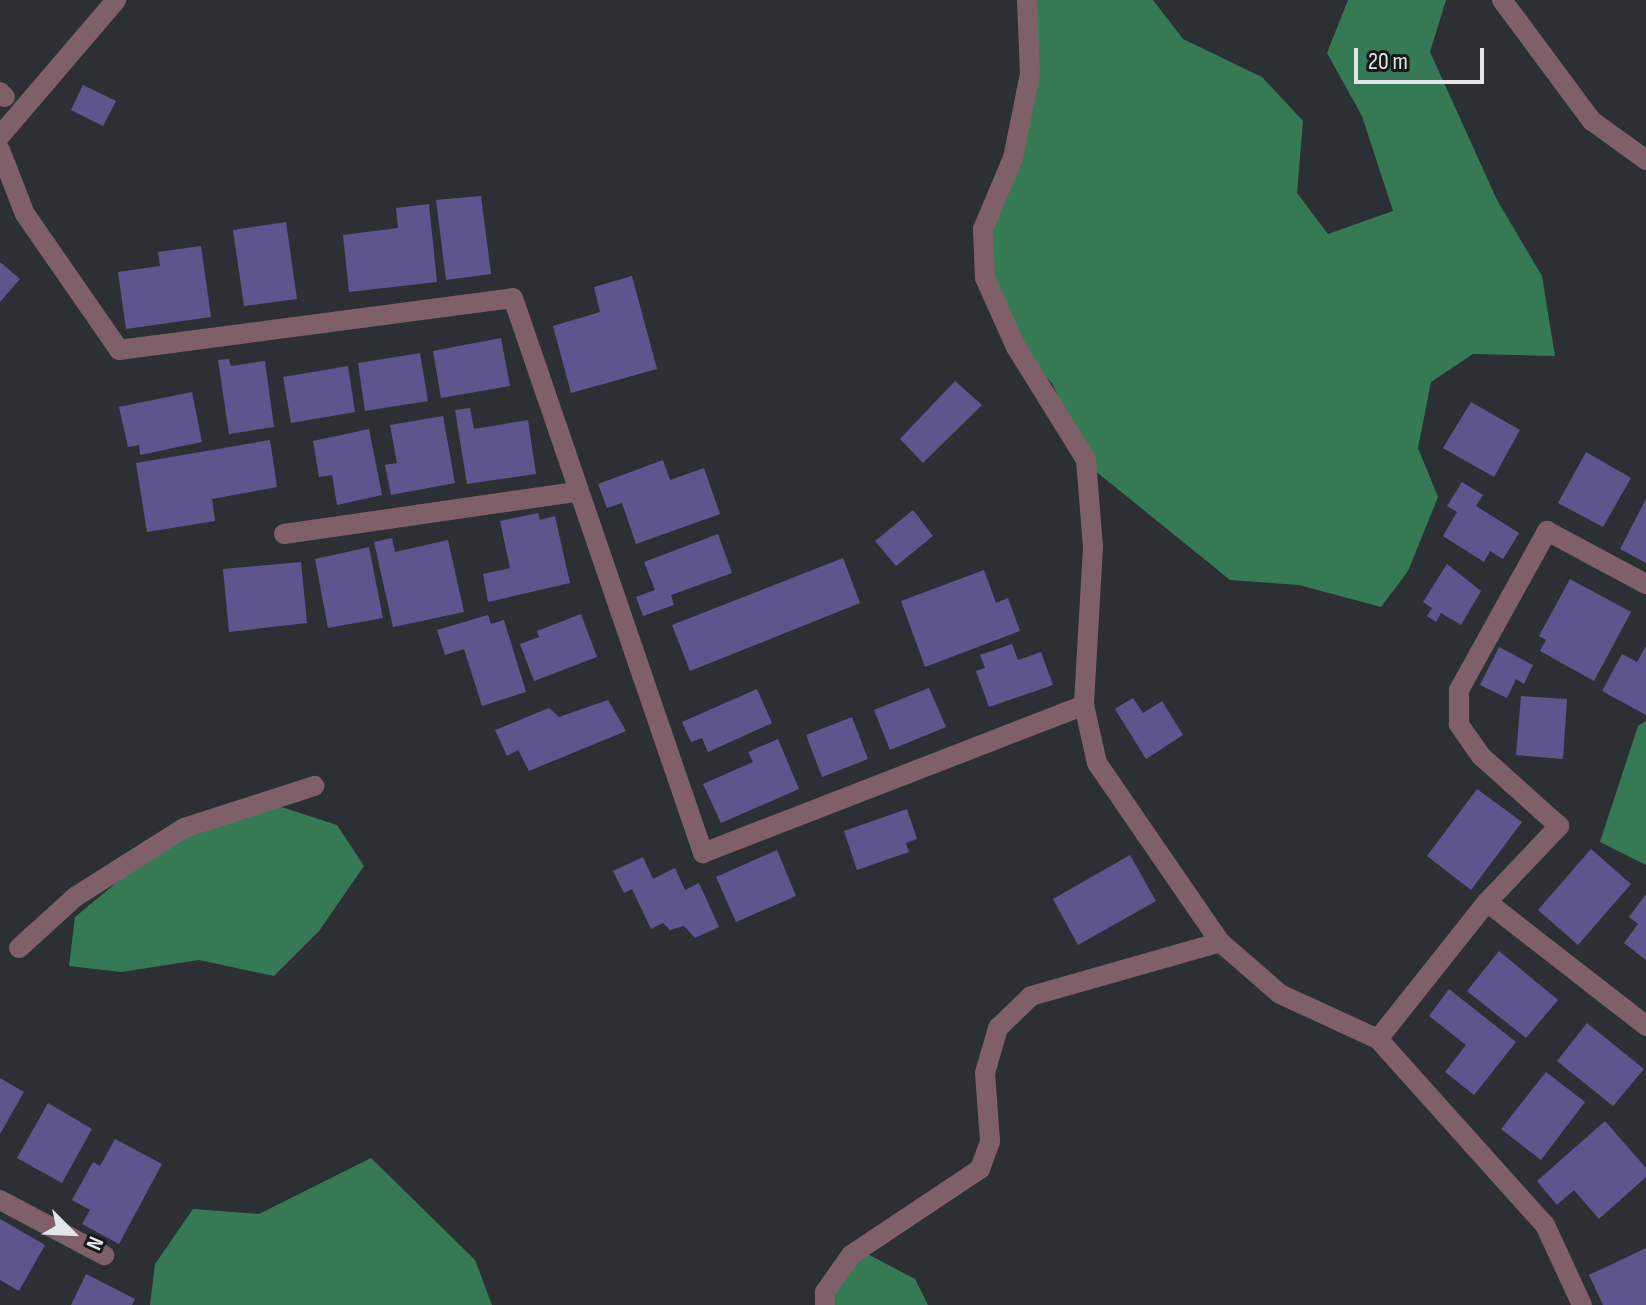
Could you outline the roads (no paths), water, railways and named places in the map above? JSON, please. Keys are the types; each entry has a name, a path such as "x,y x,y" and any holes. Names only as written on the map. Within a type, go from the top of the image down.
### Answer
{"street":[{"path":"0,136 116,0"},
{"path":"1027,0 1030,74 1013,158 983,229 985,278 1016,347 1086,460 1093,547 1084,705 1097,763 1220,942 1280,994 1378,1039 1545,1225 1582,1305"},
{"path":"1502,0 1592,121 1646,160"},
{"path":"0,150 25,214 119,350 513,298 576,492 703,853 1084,705"},
{"path":"284,534 576,492"},
{"path":"1378,1039 1487,902 1559,826 1481,756 1459,724 1459,690 1547,531 1646,584"},
{"path":"19,948 75,897 184,828 314,786"},
{"path":"1487,902 1646,1026"},
{"path":"825,1305 825,1292 851,1255 980,1169 990,1141 985,1073 998,1028 1031,996 1220,942"},
{"path":"0,1200 104,1255"}]}
